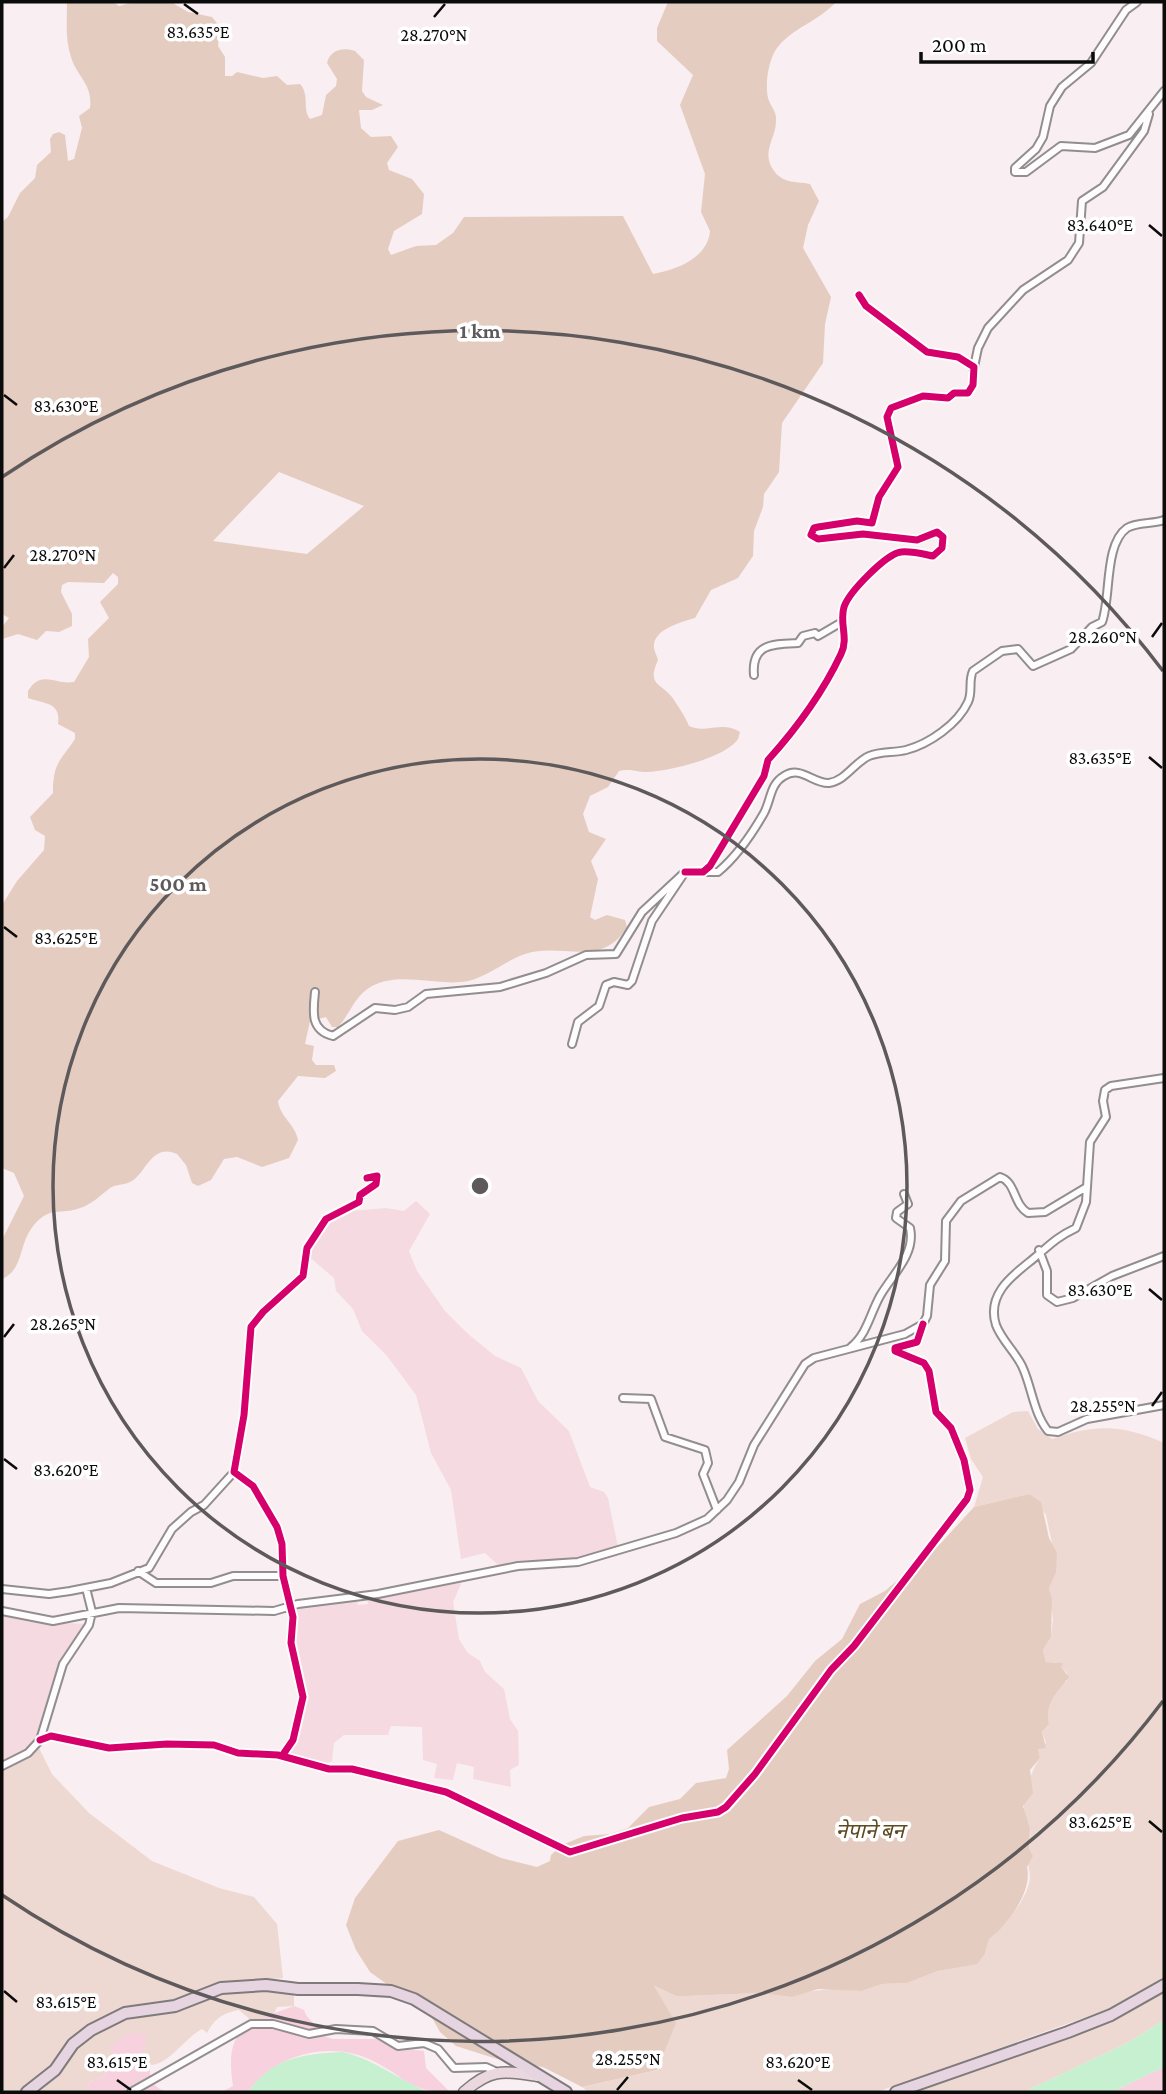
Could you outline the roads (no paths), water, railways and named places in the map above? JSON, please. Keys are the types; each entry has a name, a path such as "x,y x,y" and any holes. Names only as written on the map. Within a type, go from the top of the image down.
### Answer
{"highway":[{"path":"27,2092 55,2070 80,2037 125,2013 175,2006 221,1988 240,1985 391,1991 437,2011 500,2054 566,2092"},
{"path":"896,2092 1111,2015 1164,1985"}],"main road":[{"path":"464,2092 479,2078 497,2072 537,2076"}],"street":[{"path":"1137,2 1126,10 1091,63 1062,87 1050,106 1043,138 1036,149 1015,168 1015,173 1026,172 1061,146 1082,149 1109,145 1129,135 1149,114 1164,91"},
{"path":"703,872 738,823 764,776 768,760 832,673 846,643 842,622 849,599 884,560 899,552 933,556 942,548 943,537 937,532 917,540 863,534 818,539 811,531 818,527 857,521 872,523 879,497 898,467 887,417 889,410 923,396 948,398 954,393 968,393 972,385 978,348 988,328 1023,290 1068,260 1079,243 1082,201 1103,187 1144,131 1149,114"},
{"path":"859,295 866,306 927,352 958,357 974,367"},
{"path":"315,992 312,1013 315,1023 320,1031 333,1036 375,1008 395,1010 408,1007 426,994 515,984 586,956 617,954 642,912 685,872 718,872 736,854 764,813 769,796 780,778 802,773 822,782 834,782 870,755 902,751 923,743 935,737 964,709 970,696 970,676 977,667 1002,650 1013,648 1029,664 1038,666 1075,646 1091,627 1102,622 1108,593 1106,570 1121,534 1129,527 1164,520"},
{"path":"754,675 759,651 766,644 798,643 803,636 815,633 818,636 842,622"},
{"path":"572,1044 578,1022 604,1000 606,985 614,982 628,985 632,981 652,921 685,872"},
{"path":"1164,1078 1115,1085 1105,1090 1103,1101 1106,1117 1090,1142 1086,1202 1076,1228 1039,1250 1034,1258 1017,1269 998,1293 995,1311 996,1325 1023,1368 1029,1391 1048,1431 1058,1432 1087,1419 1164,1405"},
{"path":"2,1589 49,1594 111,1583 149,1568 172,1529 191,1511 204,1505 234,1472 244,1415 251,1327 263,1312 303,1276 307,1248 326,1219 359,1202 360,1195 376,1184 377,1176 367,1178"},
{"path":"40,1740 51,1736 109,1748 214,1745 238,1753 282,1756 329,1769 352,1769 446,1792 570,1852 682,1818 718,1812 726,1807 755,1774 831,1670 854,1646 967,1499 970,1490 964,1460 951,1428 936,1412 929,1371 924,1363 895,1351 895,1348 917,1342 930,1284 945,1261 946,1221 961,1201 1000,1177 1010,1185 1016,1202 1028,1213 1045,1212 1085,1188"},
{"path":"851,1348 864,1333 880,1296 909,1248 911,1228 896,1218 897,1212 908,1204 904,1194"},
{"path":"1039,1250 1047,1271 1047,1295 1057,1302 1073,1298 1112,1276 1164,1256"},
{"path":"2,1611 53,1620 92,1612 175,1608 255,1612 291,1608 518,1566 578,1562 676,1533 707,1519 739,1482 754,1445 805,1364 851,1348 905,1335 923,1324"},
{"path":"623,1398 651,1399 665,1437 705,1450 708,1463 703,1474 717,1510"},
{"path":"234,1472 244,1476 253,1486 277,1527 282,1544 283,1576 291,1608 291,1637 302,1687 302,1709 293,1740 282,1756"},
{"path":"138,1571 156,1583 211,1583 233,1576 283,1576"},
{"path":"2,1766 28,1753 40,1740 63,1664 89,1625 92,1612 86,1588"},
{"path":"131,2092 251,2024 273,2024 309,2034 336,2029 373,2031 398,2046 424,2043 438,2049 454,2068 486,2067 497,2072"}],"park label":[{"name":"नेपाने बन","path":"870,1831"}]}
